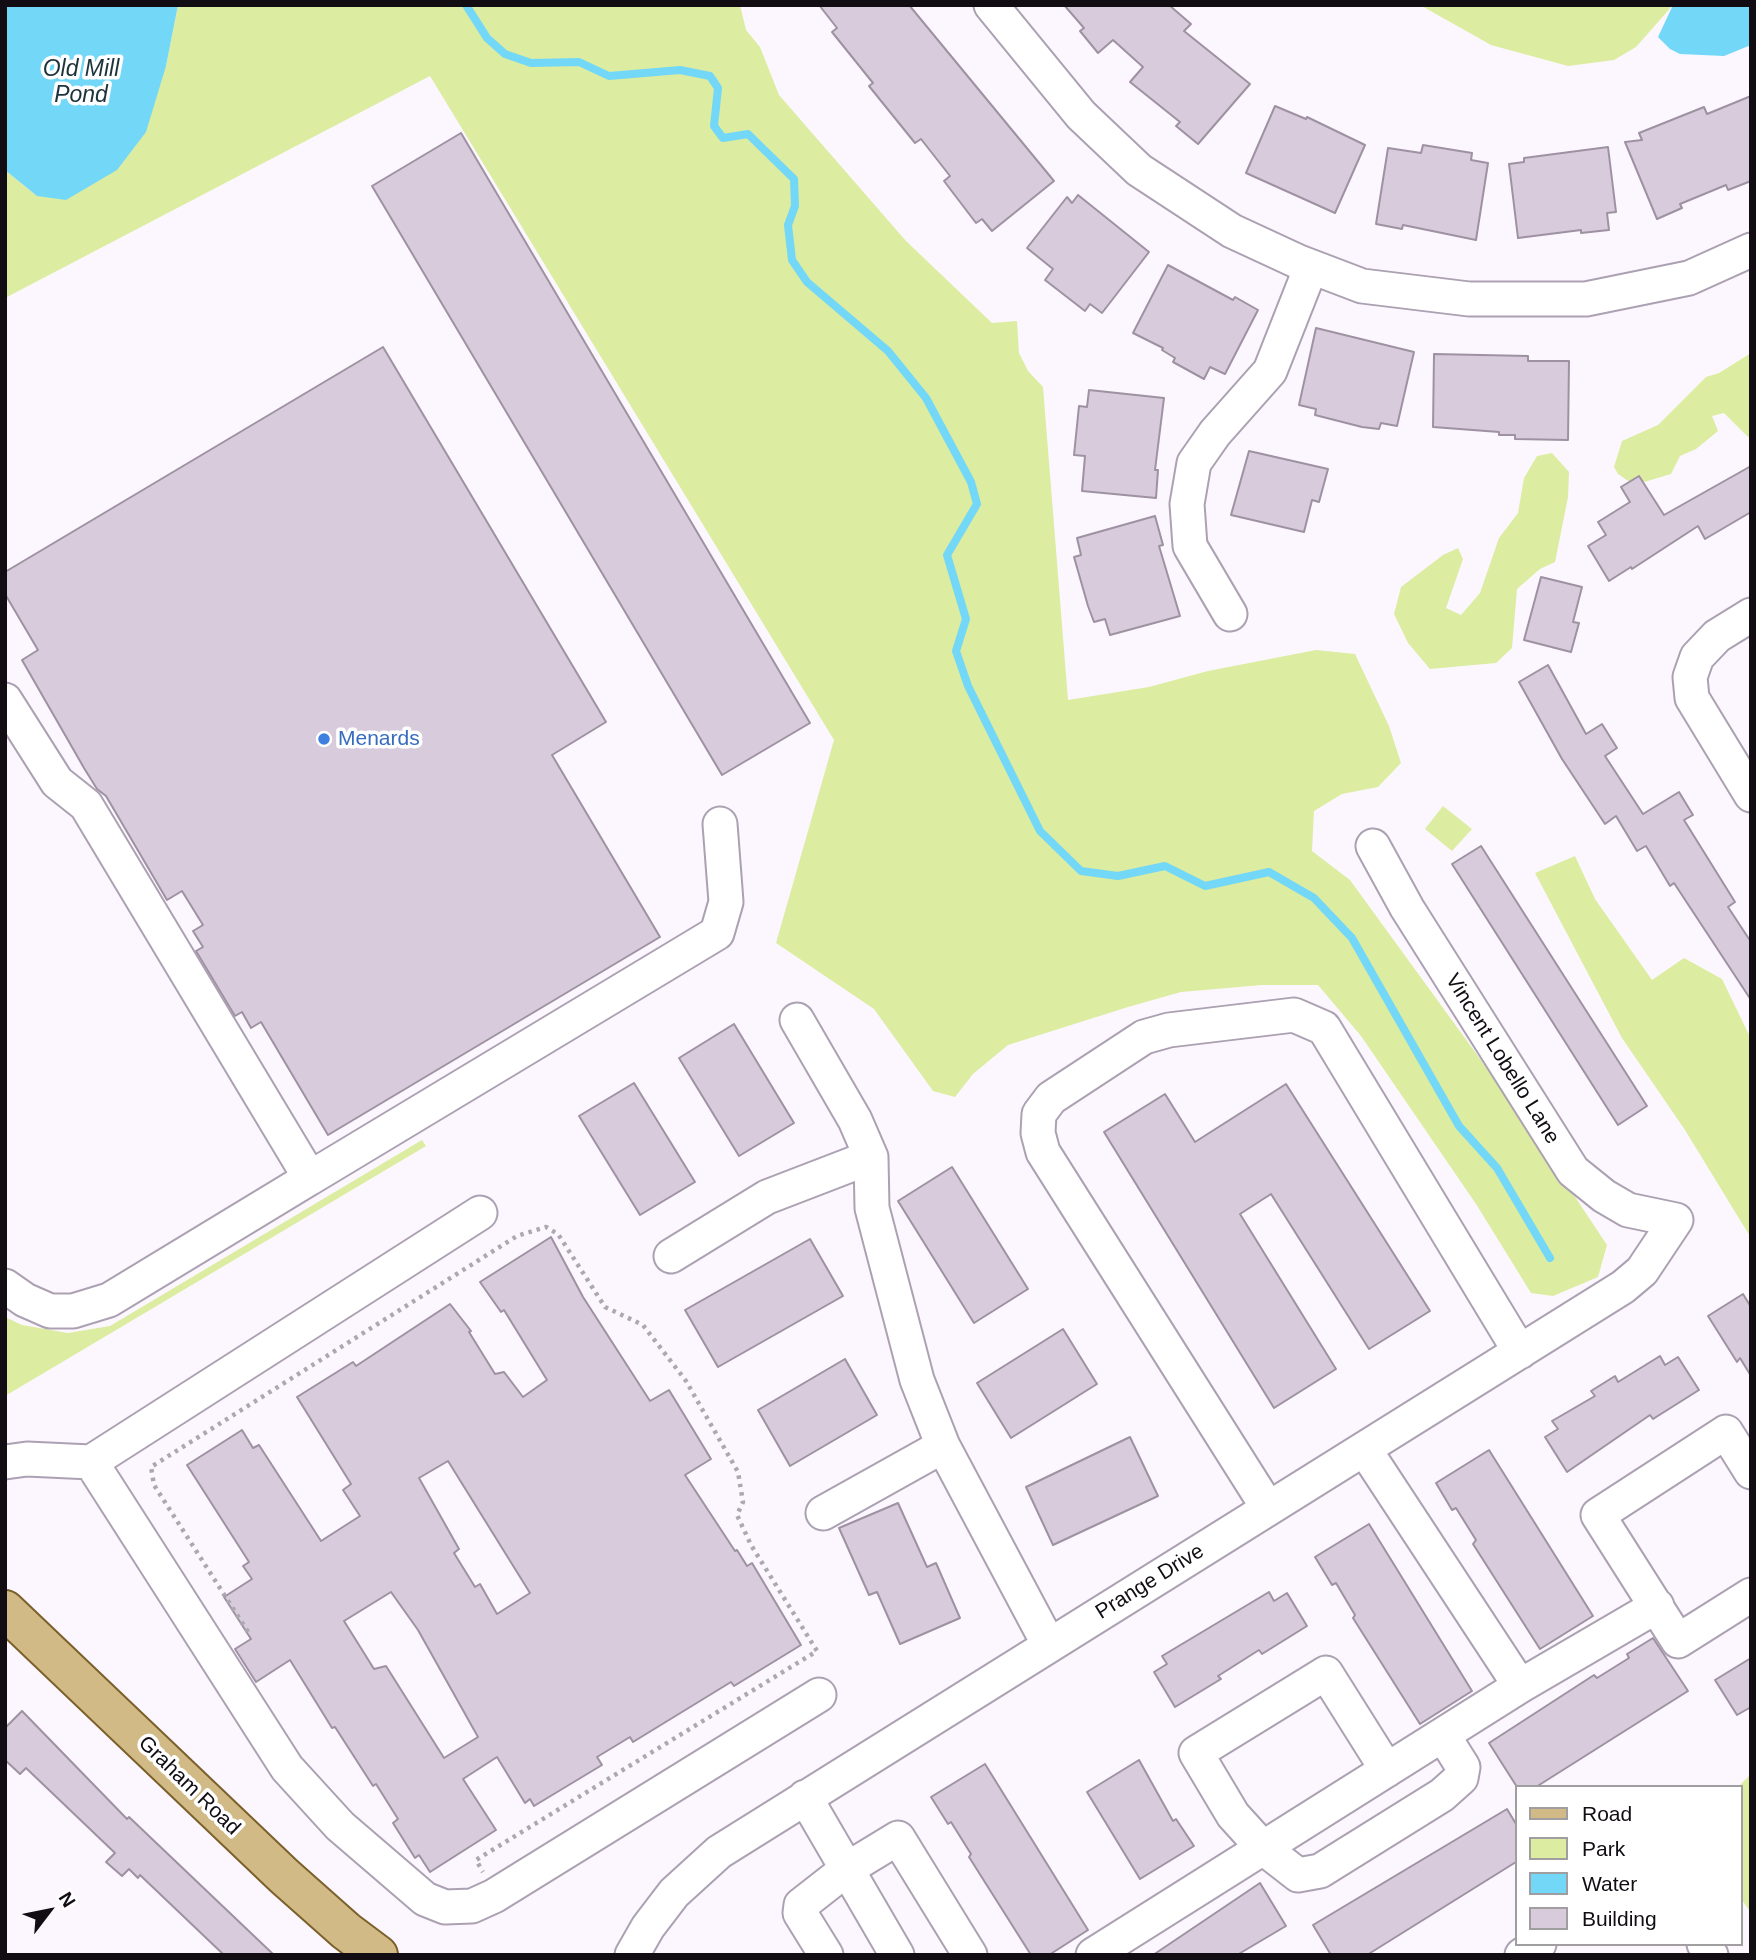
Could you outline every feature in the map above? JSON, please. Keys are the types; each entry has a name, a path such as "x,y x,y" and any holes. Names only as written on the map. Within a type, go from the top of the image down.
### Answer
{"main road":[{"name":"Graham Road","path":"5,1610 284,1876 346,1931 378,1955"}],"street":[{"path":"991,5 1081,115 1139,170 1232,231 1311,267 1363,286 1469,299 1586,299 1689,278 1751,250"},
{"path":"1230,614 1190,545 1187,504 1194,463 1215,433 1270,371 1311,267"},
{"path":"1751,615 1717,636 1698,657 1690,677 1692,698 1751,795"},
{"path":"5,700 57,782 86,806 310,1178"},
{"path":"5,1286 25,1300 50,1311 73,1311 109,1300 717,933 726,902 720,824"},
{"name":"Vincent Lobello Lane","path":"1373,846 1407,908 1573,1171 1604,1196 1628,1210 1676,1220"},
{"path":"1268,1508 1043,1152 1038,1133 1039,1114 1051,1098 1144,1037 1169,1030 1294,1015 1324,1028 1520,1352"},
{"path":"797,1020 855,1120 871,1157 872,1208 917,1380 943,1446 1049,1645"},
{"path":"671,1256 767,1198 871,1157"},
{"path":"5,1462 27,1459 91,1462 480,1213"},
{"name":"Prange Drive","path":"632,1955 648,1927 674,1894 703,1865 805,1797 1623,1287 1642,1271 1676,1220"},
{"path":"1751,1472 1726,1432 1598,1515 1678,1641 1751,1595"},
{"path":"823,1513 943,1446"},
{"path":"1365,1450 1520,1686"},
{"path":"91,1462 268,1742 312,1799 425,1899 445,1907 472,1906 496,1894 819,1695"},
{"path":"1093,1955 1520,1686 1657,1606"},
{"path":"1387,1770 1326,1673 1196,1753 1233,1815 1262,1847 1298,1875 1320,1871 1332,1865 1442,1795 1461,1778 1463,1767 1443,1735"},
{"path":"805,1797 897,1955"},
{"path":"827,1955 800,1913 802,1905 847,1869 898,1838 970,1955"}],"path":[{"path":"248,1632 154,1485 151,1467 517,1236 546,1227 558,1234 605,1307 643,1325 686,1381 738,1472 743,1502 737,1515 751,1545 817,1651 476,1860 496,1894"}],"green space":[{"path":"178,5 740,5 746,30 760,47 779,95 906,241 992,323 1017,321 1019,353 1028,371 1043,387 1068,700 1149,687 1208,671 1316,650 1355,654 1389,726 1401,763 1378,787 1342,794 1314,811 1312,851 1350,880 1518,1111 1607,1245 1598,1277 1553,1296 1531,1293 1476,1204 1361,1036 1318,985 1262,985 1181,992 1128,1007 1008,1045 973,1074 955,1097 933,1091 874,1009 776,943 834,740 430,76 5,298 5,170 37,196 166,66"},
{"path":"1420,5 1673,5 1636,47 1614,60 1568,66 1491,45"},
{"path":"1751,353 1751,435 1748,437 1724,413 1712,416 1718,431 1696,449 1680,456 1671,474 1634,485 1618,474 1614,467 1622,441 1658,425 1706,377 1719,373"},
{"path":"1552,453 1569,472 1568,497 1555,562 1540,569 1517,589 1512,648 1496,663 1430,669 1408,643 1394,614 1401,587 1443,555 1458,548 1463,559 1446,608 1461,615 1480,593 1499,538 1518,513 1524,478 1537,456"},
{"path":"1443,806 1472,829 1452,851 1425,829"},
{"path":"1575,856 1595,899 1652,980 1684,958 1722,979 1751,1039 1751,1238 1685,1130 1622,1038 1535,873"},
{"path":"422,1140 426,1146 5,1396 5,1317 22,1325 68,1333 110,1326"},
{"path":"1751,1774 1751,1913 1742,1900 1740,1785"}],"water":[{"name":"Old Mill Pond","path":"5,5 178,5 166,66 146,132 117,170 66,200 37,196 5,170"},
{"path":"1673,5 1751,5 1751,45 1724,56 1680,54 1670,49 1658,37"}],"building":[{"path":"819,5 909,5 1054,181 992,231 982,219 976,223 944,181 950,176 921,139 915,143 869,86 873,83 832,32 837,28"},
{"path":"1064,5 1169,5 1191,24 1184,31 1250,84 1198,144 1176,126 1180,122 1130,82 1143,67 1113,40 1098,53 1080,31 1084,28"},
{"path":"1751,96 1751,181 1728,190 1726,185 1680,204 1682,208 1657,219 1625,142 1642,140 1639,133 1704,107 1707,114"},
{"path":"1275,106 1306,119 1307,117 1365,145 1335,213 1246,173"},
{"path":"461,133 810,723 722,775 372,186"},
{"path":"1423,145 1472,153 1471,160 1488,163 1476,240 1403,225 1402,229 1376,224 1388,148 1421,153"},
{"path":"1608,147 1616,212 1607,213 1609,230 1581,233 1581,230 1518,238 1509,164 1524,162 1524,158"},
{"path":"1078,195 1149,252 1102,313 1090,304 1085,311 1045,280 1053,269 1027,248 1067,197 1072,203"},
{"path":"1168,265 1233,300 1235,297 1258,310 1225,374 1210,367 1204,379 1173,362 1175,358 1162,350 1163,348 1133,333"},
{"path":"1316,328 1414,352 1397,426 1381,423 1379,429 1362,427 1315,415 1316,409 1299,405"},
{"name":"Menards","path":"383,347 606,722 552,755 660,937 328,1135 261,1022 251,1028 242,1012 235,1016 196,951 203,947 193,931 203,925 182,891 167,900 106,796 97,789 84,768 22,660 38,650 5,594 5,572"},
{"path":"1434,354 1528,356 1528,361 1569,361 1568,440 1515,439 1515,435 1499,435 1499,432 1433,427"},
{"path":"1089,390 1164,398 1155,470 1158,470 1156,498 1082,491 1085,456 1074,455 1079,406 1087,407"},
{"path":"1249,451 1328,469 1319,502 1312,500 1304,532 1231,515"},
{"path":"1751,466 1751,512 1705,539 1698,526 1609,581 1588,546 1606,535 1598,522 1630,502 1621,487 1639,476 1664,515"},
{"path":"1155,516 1163,545 1159,546 1180,616 1110,635 1105,619 1094,622 1088,606 1074,557 1081,555 1077,538"},
{"path":"1541,577 1582,587 1573,622 1579,623 1571,652 1524,640"},
{"path":"1548,665 1586,734 1602,724 1617,748 1605,756 1643,814 1679,792 1693,815 1684,820 1735,902 1728,907 1751,942 1751,1000 1674,883 1670,886 1646,846 1637,851 1616,816 1605,824 1562,759 1519,682"},
{"path":"1481,846 1647,1106 1618,1125 1452,864"},
{"path":"734,1024 794,1123 739,1156 679,1058"},
{"path":"634,1083 695,1182 640,1215 579,1116"},
{"path":"1286,1084 1430,1311 1369,1349 1271,1194 1240,1214 1336,1369 1274,1408 1104,1132 1165,1094 1195,1142"},
{"path":"952,1167 1028,1289 974,1323 898,1201"},
{"path":"551,1237 583,1297 650,1401 669,1390 711,1459 685,1475 735,1551 737,1550 747,1566 752,1563 801,1645 734,1686 731,1682 633,1742 630,1737 597,1757 602,1765 534,1806 530,1799 525,1803 497,1757 463,1779 496,1830 430,1872 419,1855 415,1858 393,1823 398,1819 376,1784 373,1786 335,1727 332,1728 290,1660 256,1682 235,1649 251,1639 224,1597 252,1579 243,1566 249,1562 187,1465 242,1430 253,1448 259,1445 321,1541 360,1516 343,1490 351,1484 297,1397 353,1362 356,1366 450,1304 471,1331 469,1332 495,1374 504,1372 523,1397 547,1380 504,1310 501,1312 480,1282","holes":["448,1461 530,1593 497,1614 480,1584 475,1587 454,1553 459,1549 419,1478","391,1592 418,1630 478,1737 444,1758 386,1666 374,1669 344,1621"]},
{"path":"810,1239 843,1296 718,1367 685,1310"},
{"path":"1743,1294 1751,1307 1751,1376 1740,1358 1737,1362 1708,1316"},
{"path":"1063,1329 1097,1384 1011,1438 977,1383"},
{"path":"1660,1356 1665,1365 1678,1357 1699,1390 1653,1419 1650,1415 1567,1472 1545,1437 1558,1429 1552,1421 1595,1396 1591,1391 1615,1376 1618,1382"},
{"path":"845,1359 877,1415 790,1466 758,1410"},
{"path":"1130,1437 1158,1496 1053,1545 1026,1487"},
{"path":"1489,1450 1593,1616 1540,1649 1473,1544 1476,1540 1456,1508 1452,1510 1436,1483"},
{"path":"898,1503 927,1567 936,1563 960,1618 900,1644 877,1592 869,1595 839,1528"},
{"path":"1369,1524 1472,1691 1420,1724 1353,1618 1355,1615 1336,1583 1332,1585 1315,1557"},
{"path":"1269,1592 1274,1601 1287,1593 1307,1626 1262,1654 1259,1650 1218,1676 1221,1679 1175,1707 1154,1672 1167,1664 1162,1656"},
{"path":"1653,1638 1688,1691 1539,1785 1516,1785 1489,1743 1594,1675 1597,1678 1629,1658 1627,1654"},
{"path":"1751,1658 1751,1707 1737,1715 1715,1680"},
{"path":"22,1711 127,1819 129,1817 274,1955 224,1955 140,1875 138,1878 129,1869 122,1876 106,1862 115,1853 26,1768 20,1774 5,1760 5,1728"},
{"path":"1139,1760 1173,1821 1176,1819 1194,1846 1140,1879 1087,1792"},
{"path":"985,1764 1088,1930 1049,1955 1031,1955 969,1857 971,1854 951,1822 948,1824 931,1797"},
{"path":"1507,1809 1514,1821 1514,1863 1367,1955 1331,1955 1313,1925"},
{"path":"1260,1883 1286,1926 1237,1955 1153,1955"}],"waterway":[{"path":"466,5 487,38 505,54 531,63 579,62 609,76 680,70 710,76 718,88 714,126 723,138 748,134 794,179 795,206 788,225 792,260 807,282 888,351 926,398 971,482 977,504 947,555 966,619 956,651 968,686 1040,831 1081,871 1118,876 1165,866 1205,886 1269,872 1314,898 1352,938 1459,1126 1497,1168 1550,1258"}],"place":[{"name":"Menards","path":"324,739"}]}
